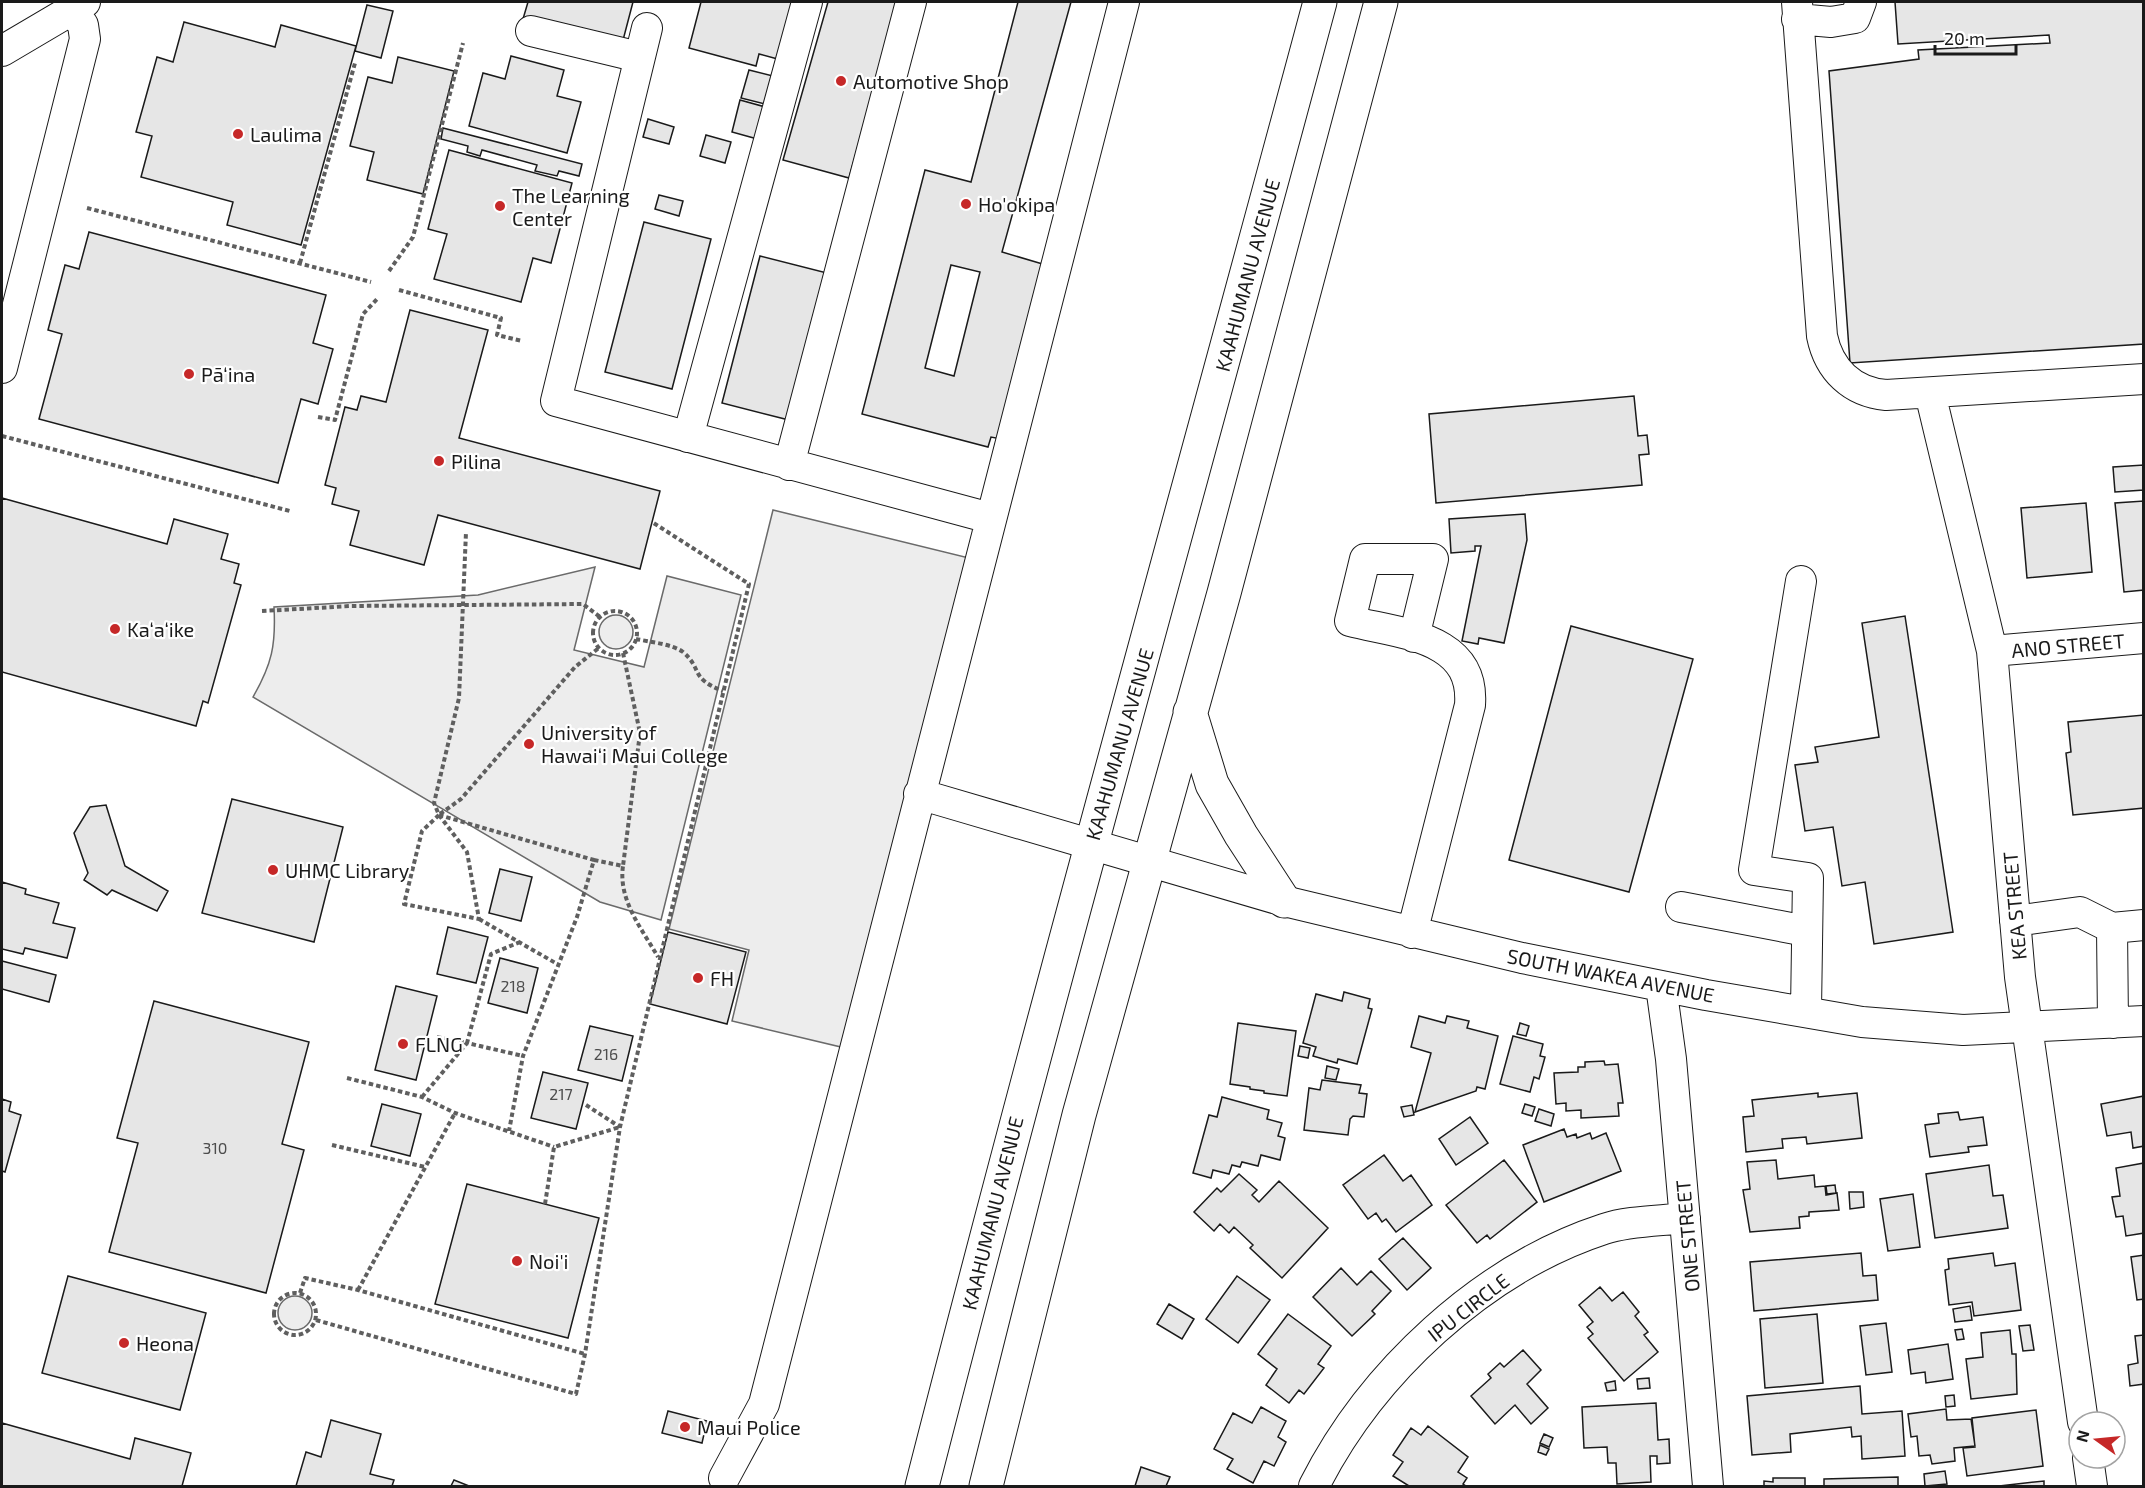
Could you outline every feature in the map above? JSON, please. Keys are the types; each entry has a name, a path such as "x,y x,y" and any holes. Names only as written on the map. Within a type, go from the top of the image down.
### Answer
{"main road":[{"name":"KAAHUMANU AVENUE","path":"921,1486 1022,1096 1150,636 1320,2"},
{"path":"986,1486 1079,1115 1150,862 1381,2"},
{"path":"1190,712 1212,784 1241,835 1284,901"}],"street":[{"path":"687,437 807,2"},
{"path":"789,465 912,2"},
{"path":"724,1478 764,1404 1124,2"},
{"path":"1860,2 1855,18 1831,22 1797,10 1821,325 1826,351 1843,377 1870,393 1886,395 2144,379"},
{"path":"2,51 79,6 85,39 2,368"},
{"path":"647,28 556,401 990,518"},
{"path":"531,31 639,57"},
{"name":"KEA STREET","path":"1930,393 1992,651 2026,1028 2037,1087 2081,1410"},
{"path":"1801,581 1754,870 1808,878 1806,1010"},
{"path":"1412,933 1471,698 1466,672 1454,655 1438,644 1414,637"},
{"name":"ANO STREET","path":"1992,651 2144,638"},
{"name":"SOUTH WAKEA AVENUE","path":"919,794 1284,901 1412,933 1661,986 1806,1010 1862,1022 1906,1026 1963,1030 2144,1021"},
{"path":"1681,907 1806,931"},
{"path":"2015,921 2080,912 2112,928 2143,926"},
{"path":"2112,928 2113,1023"},
{"name":"ONE STREET","path":"1661,986 1671,1059 1708,1486"},
{"name":"IPU CIRCLE","path":"1314,1486 1357,1415 1387,1377 1433,1331 1502,1277 1565,1245 1605,1228 1685,1218"},
{"path":"2090,1470 2092,1486"}],"path":[{"path":"389,271 413,237 463,43"},
{"path":"300,262 355,63"},
{"path":"87,208 371,282"},
{"path":"399,290 501,318 497,335 522,341"},
{"path":"318,417 335,420 363,314 378,298"},
{"path":"2,436 290,511"},
{"path":"316,1320 576,1394 585,1354 620,1127 658,957 748,584 652,522"},
{"path":"466,532 461,606 459,698 434,803 439,815 467,852 479,919"},
{"path":"262,611 351,606 583,604 600,617"},
{"path":"615,611 626,614 636,627 636,639 623,653 609,653 600,647 594,633 600,617 615,611"},
{"path":"636,639 680,650 691,661 705,684 723,691"},
{"path":"559,965 479,919 404,903 422,831 461,799 575,667 600,647"},
{"path":"623,653 640,733 621,883 627,902 658,957"},
{"path":"439,815 594,860 623,866"},
{"path":"508,1131 523,1056 559,965 594,860"},
{"path":"422,1097 468,1043 491,954 520,942"},
{"path":"437,1037 523,1056"},
{"path":"347,1078 422,1097 455,1113 554,1147 620,1127"},
{"path":"586,1105 620,1127"},
{"path":"358,1290 455,1113"},
{"path":"332,1145 425,1167"},
{"path":"545,1204 554,1147"},
{"path":"300,1293 305,1278 358,1290 585,1354"},
{"path":"300,1293 314,1303 316,1320 311,1328 298,1335 283,1332 276,1324 274,1313 276,1303 284,1295 300,1293"}],"shaded area":[{"path":"773,510 969,558 841,1047 732,1021 749,950 669,929"},
{"path":"595,567 574,650 644,667 667,576 741,595 661,920 600,902 253,697 269,664 274,632 274,607 478,595"},
{"path":"616,615 628,620 633,632 628,644 616,649 604,644 599,632 604,620"},
{"path":"295,1296 307,1301 312,1313 307,1325 295,1330 283,1325 278,1313 283,1301"}],"building":[{"path":"528,2 633,2 622,44 523,19"},
{"path":"701,2 801,2 785,61 759,54 756,66 689,48"},
{"name":"Automotive Shop","path":"828,2 899,2 849,178 783,160"},
{"name":"Ho'okipa","path":"1018,2 1071,2 1002,252 1046,265 1001,439 991,437 988,447 862,414 925,170 971,182","holes":["951,265 980,272 954,376 925,368"]},
{"path":"1895,2 2144,2 2144,344 1850,363 1829,71 1919,59 1918,50 2050,43 2049,35 1898,44"},
{"path":"367,5 393,11 381,58 355,51"},
{"name":"Laulima","path":"184,22 275,47 281,25 356,46 301,245 227,225 233,202 141,177 152,136 136,132 157,57 173,62"},
{"name":"The Learning Center","path":"511,56 564,70 557,96 581,102 567,153 469,126 483,73 505,79"},
{"path":"398,57 454,71 423,194 367,180 374,152 350,146 368,77 392,83"},
{"path":"749,70 773,76 765,104 741,98"},
{"path":"740,100 769,108 761,140 732,132"},
{"path":"648,119 674,127 669,144 643,137"},
{"path":"443,128 582,164 579,176 559,171 557,176 535,171 537,165 482,150 480,156 467,152 468,146 441,139"},
{"path":"706,135 731,142 725,163 700,156"},
{"name":"The Learning Center","path":"449,150 572,183 551,263 533,258 521,302 434,279 447,234 428,229"},
{"path":"659,195 683,201 679,216 655,209"},
{"path":"644,222 711,239 672,389 605,372"},
{"name":"Pā‘ina","path":"89,232 326,295 313,343 333,349 318,404 301,399 278,483 39,419 62,334 48,330 65,265 79,269"},
{"path":"760,256 827,273 789,420 722,403"},
{"name":"Pilina","path":"410,310 488,330 459,438 660,491 640,569 438,515 424,565 350,545 359,511 332,504 336,488 325,485 345,407 357,410 361,396 386,402"},
{"path":"1634,396 1638,436 1647,435 1649,454 1639,455 1642,485 1436,503 1429,414"},
{"path":"2144,465 2144,490 2115,492 2113,467"},
{"name":"Ka‘a‘ike","path":"2,498 167,544 174,519 228,534 221,559 239,564 234,583 241,585 208,703 203,701 196,726 2,672"},
{"path":"2144,501 2144,590 2124,592 2115,503"},
{"path":"2086,503 2092,572 2027,578 2021,508"},
{"path":"1525,514 1527,540 1504,643 1479,638 1478,644 1462,641 1481,546 1475,546 1475,551 1451,553 1449,519"},
{"path":"1905,616 1953,932 1874,944 1865,882 1842,886 1833,827 1805,831 1795,765 1818,762 1815,747 1879,737 1862,623"},
{"path":"1571,626 1693,659 1629,892 1509,860"},
{"path":"2144,715 2144,808 2073,815 2066,753 2071,752 2068,722"},
{"name":"UHMC Library","path":"232,799 343,827 314,942 202,913"},
{"path":"106,805 125,866 168,891 157,911 112,890 107,895 84,880 88,873 74,833 90,807"},
{"path":"500,869 532,877 521,921 489,913"},
{"path":"2,882 26,889 25,894 59,903 53,923 75,928 67,958 25,948 23,954 2,949"},
{"path":"448,927 488,937 476,983 437,974"},
{"name":"FH","path":"668,932 746,952 727,1024 650,1004"},
{"path":"500,958 538,968 527,1013 488,1003"},
{"path":"2,961 56,975 49,1002 2,989"},
{"name":"FLNG","path":"396,986 437,996 416,1080 375,1070"},
{"path":"1344,992 1370,999 1368,1008 1372,1009 1357,1064 1338,1059 1337,1063 1313,1056 1316,1047 1303,1043 1316,994 1342,1001"},
{"path":"154,1001 309,1042 282,1144 304,1150 266,1293 109,1252 138,1143 117,1138"},
{"path":"1419,1016 1445,1023 1447,1016 1469,1021 1467,1028 1498,1036 1485,1089 1477,1087 1476,1091 1415,1112 1431,1053 1411,1047"},
{"path":"1238,1023 1296,1031 1287,1096 1264,1093 1264,1091 1250,1089 1250,1087 1230,1084"},
{"path":"1520,1023 1529,1026 1526,1036 1517,1034"},
{"path":"590,1026 633,1036 622,1081 578,1070"},
{"path":"1513,1036 1543,1044 1540,1056 1545,1057 1539,1079 1534,1077 1530,1092 1500,1084"},
{"path":"1300,1046 1310,1048 1308,1058 1298,1056"},
{"path":"1604,1061 1605,1065 1618,1064 1623,1103 1618,1103 1619,1116 1581,1118 1581,1110 1566,1111 1566,1103 1556,1104 1554,1073 1578,1072 1578,1067 1585,1067 1585,1062"},
{"path":"1327,1066 1339,1069 1336,1080 1325,1078"},
{"path":"543,1072 588,1083 576,1129 531,1118"},
{"path":"1322,1080 1361,1085 1359,1093 1367,1094 1364,1117 1353,1116 1350,1119 1348,1135 1304,1130 1309,1088 1320,1090"},
{"path":"1818,1093 1818,1097 1857,1093 1862,1138 1807,1144 1806,1137 1782,1139 1783,1148 1746,1152 1743,1117 1754,1116 1752,1100"},
{"path":"2144,1096 2144,1146 2133,1148 2131,1132 2107,1136 2101,1104"},
{"path":"1222,1097 1269,1110 1267,1119 1282,1123 1278,1136 1285,1138 1280,1160 1261,1155 1258,1166 1242,1162 1240,1167 1232,1165 1229,1174 1213,1170 1211,1178 1193,1173 1209,1115 1217,1117"},
{"path":"2,1099 11,1102 9,1111 21,1115 5,1172 2,1171"},
{"path":"382,1104 421,1114 410,1156 371,1146"},
{"path":"1525,1104 1535,1107 1532,1116 1522,1113"},
{"path":"1412,1105 1414,1115 1404,1117 1401,1107"},
{"path":"1539,1109 1554,1114 1551,1126 1535,1121"},
{"path":"1958,1112 1960,1120 1983,1117 1987,1145 1968,1147 1969,1152 1930,1157 1925,1125 1939,1123 1938,1114"},
{"path":"1470,1117 1488,1143 1456,1165 1439,1139"},
{"path":"1564,1129 1567,1137 1576,1134 1577,1138 1590,1133 1592,1139 1606,1133 1621,1171 1544,1202 1523,1145"},
{"path":"1384,1155 1403,1181 1411,1175 1432,1205 1396,1232 1386,1219 1382,1222 1376,1213 1368,1219 1343,1185"},
{"path":"1504,1160 1537,1202 1490,1239 1487,1235 1477,1243 1446,1205"},
{"path":"1776,1160 1778,1179 1814,1175 1815,1187 1825,1186 1826,1195 1837,1193 1839,1210 1809,1212 1809,1216 1799,1217 1800,1228 1750,1232 1743,1190 1750,1189 1747,1162"},
{"path":"2144,1163 2144,1233 2126,1236 2123,1216 2116,1217 2112,1197 2120,1196 2116,1168"},
{"path":"1989,1165 1993,1196 2003,1195 2008,1228 1935,1238 1926,1174"},
{"path":"1239,1174 1257,1190 1252,1195 1259,1202 1279,1181 1328,1228 1282,1278 1250,1248 1253,1245 1234,1227 1229,1233 1220,1224 1214,1231 1194,1212 1217,1188 1221,1192"},
{"name":"Noi'i","path":"467,1184 599,1218 568,1338 435,1304"},
{"path":"1835,1185 1836,1193 1827,1194 1826,1186"},
{"path":"1849,1192 1863,1192 1864,1207 1850,1209"},
{"path":"1913,1194 1920,1247 1888,1251 1880,1199"},
{"path":"1403,1238 1431,1268 1407,1290 1379,1259"},
{"path":"1861,1253 1863,1276 1876,1275 1878,1300 1754,1311 1750,1262"},
{"path":"1993,1253 1995,1266 2015,1263 2021,1310 1974,1316 1972,1302 1949,1305 1945,1270 1949,1269 1948,1259"},
{"path":"2144,1255 2144,1299 2137,1300 2131,1257"},
{"path":"1341,1268 1357,1285 1371,1271 1391,1291 1372,1311 1375,1314 1352,1336 1313,1297"},
{"name":"Heona","path":"68,1276 206,1313 180,1410 42,1373"},
{"path":"1237,1276 1270,1300 1238,1343 1206,1319"},
{"path":"1600,1287 1612,1301 1623,1292 1639,1312 1635,1316 1648,1332 1644,1335 1658,1352 1624,1381 1588,1338 1593,1334 1587,1327 1593,1322 1579,1305"},
{"path":"1169,1304 1194,1319 1182,1339 1157,1324"},
{"path":"1970,1306 1972,1320 1955,1322 1953,1309"},
{"path":"1288,1314 1331,1346 1318,1364 1324,1368 1304,1394 1299,1390 1289,1403 1266,1385 1277,1369 1258,1354"},
{"path":"1817,1314 1823,1383 1765,1388 1760,1319"},
{"path":"1886,1323 1892,1372 1866,1375 1860,1326"},
{"path":"2030,1325 2034,1350 2023,1351 2019,1326"},
{"path":"1962,1329 1964,1339 1957,1340 1955,1330"},
{"path":"2010,1330 2012,1354 2016,1354 2017,1394 1971,1399 1966,1359 1983,1357 1981,1333"},
{"path":"2144,1335 2144,1384 2130,1386 2128,1365 2138,1363 2135,1336"},
{"path":"1948,1344 1953,1379 1926,1383 1925,1372 1911,1374 1908,1350"},
{"path":"1523,1350 1541,1370 1527,1384 1548,1408 1531,1424 1515,1405 1495,1424 1471,1396 1491,1378 1488,1374 1500,1363 1504,1367"},
{"path":"1649,1378 1650,1388 1638,1389 1637,1379"},
{"path":"1615,1381 1616,1390 1607,1391 1605,1383"},
{"path":"1860,1386 1862,1414 1902,1411 1905,1456 1862,1459 1861,1436 1852,1437 1851,1427 1790,1434 1791,1452 1752,1455 1747,1396"},
{"path":"1954,1395 1955,1406 1946,1407 1945,1396"},
{"path":"1656,1403 1658,1440 1669,1439 1670,1463 1657,1464 1657,1456 1650,1456 1651,1482 1617,1484 1616,1463 1608,1463 1607,1447 1584,1448 1582,1407"},
{"path":"1261,1407 1286,1421 1278,1437 1286,1442 1274,1466 1264,1461 1253,1483 1227,1469 1233,1459 1214,1449 1233,1413 1252,1423"},
{"path":"1946,1409 1947,1420 1971,1419 1975,1446 1954,1448 1955,1461 1932,1464 1930,1455 1919,1456 1917,1436 1911,1437 1908,1414"},
{"path":"2036,1410 2043,1466 1967,1476 1963,1448 1975,1447 1972,1418"},
{"name":"Maui Police","path":"668,1411 707,1421 702,1443 662,1433"},
{"path":"331,1420 381,1434 370,1474 394,1480 392,1486 296,1486 306,1452 321,1457"},
{"path":"2,1423 130,1459 135,1438 191,1453 182,1486 2,1486"},
{"path":"1428,1426 1468,1457 1458,1472 1467,1478 1463,1484 1466,1486 1409,1486 1393,1476 1403,1462 1393,1455 1411,1428 1421,1435"},
{"path":"1544,1434 1553,1438 1549,1447 1540,1443"},
{"path":"1540,1445 1549,1449 1546,1455 1538,1452"},
{"path":"1141,1467 1170,1477 1166,1486 1135,1486"},
{"path":"1945,1471 1947,1484 1925,1486 1924,1474"},
{"path":"1898,1477 1898,1486 1824,1486 1824,1479"},
{"path":"1773,1478 1805,1478 1805,1486 1764,1486 1764,1481 1773,1482"},
{"path":"454,1480 469,1486 451,1486"},
{"path":"2044,1481 2044,1486 1999,1486"}],"place":[{"name":"Automotive Shop","path":"841,81"},
{"name":"Laulima","path":"238,134"},
{"name":"Ho'okipa","path":"966,204"},
{"name":"The Learning Center","path":"500,206"},
{"name":"Pā‘ina","path":"189,374"},
{"name":"Pilina","path":"439,461"},
{"name":"Ka‘a‘ike","path":"115,629"},
{"name":"University of Hawai‘i Maui College","path":"529,744"},
{"name":"UHMC Library","path":"273,870"},
{"name":"FH","path":"698,978"},
{"name":"FLNG","path":"403,1044"},
{"name":"Noi'i","path":"517,1261"},
{"name":"Heona","path":"124,1343"},
{"name":"Maui Police","path":"685,1427"}]}
